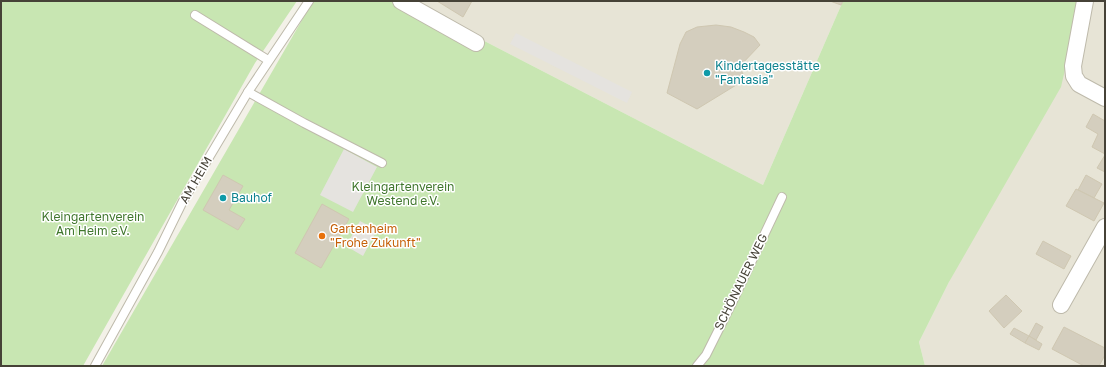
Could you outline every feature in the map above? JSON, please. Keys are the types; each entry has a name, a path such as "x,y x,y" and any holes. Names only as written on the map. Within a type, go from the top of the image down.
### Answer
{"street":[{"path":"401,1 476,43"},
{"path":"1085,1 1073,66 1074,76 1079,84 1105,98"},
{"path":"1061,305 1105,227"}],"lane":[{"name":"AM HEIM","path":"95,366 158,252 184,201 268,60 309,1"},
{"path":"196,15 268,60"},
{"path":"248,92 382,163"},
{"name":"SCHÖNAUER WEG","path":"697,366 706,355 782,197"}],"shaded area":[{"path":"407,1 843,1 763,185"},
{"path":"1081,1 1105,1 1105,366 925,366 919,342 949,282"},
{"path":"516,33 632,92 627,103 510,44"},
{"path":"344,149 377,167 353,212 320,195"},
{"path":"360,221 377,230 363,256 346,246"}],"green space":[{"name":"Kleingartenverein Am Heim e.V.","path":"1,1 297,1 255,63 83,366 1,366"},
{"name":"Kleingartenverein Westend e.V.","path":"313,1 407,1 763,185 843,1 1081,1 1061,87 949,282 919,342 925,366 102,366"}],"building":[{"path":"437,1 472,1 463,17"},
{"path":"830,1 843,1 841,5"},
{"name":"Kindertagesstätte \"Fantasia\"","path":"716,25 731,27 744,32 754,37 760,45 739,67 746,79 697,109 667,93 680,44 686,32 697,27"},
{"path":"1093,114 1105,121 1105,154 1092,147 1098,134 1086,127"},
{"path":"1105,155 1105,172 1097,168"},
{"name":"Bauhof","path":"223,175 243,186 229,210 245,219 238,230 203,210"},
{"path":"1086,175 1102,184 1094,198 1078,190"},
{"path":"1076,189 1104,203 1094,221 1066,206"},
{"name":"Gartenheim \"Frohe Zukunft\"","path":"322,204 349,219 321,268 295,253"},
{"path":"1043,241 1071,256 1064,269 1036,254"},
{"path":"1006,295 1022,311 1004,328 989,311"},
{"path":"1036,323 1043,327 1036,340 1029,336"},
{"path":"1064,327 1105,348 1105,355 1099,366 1084,366 1052,349"},
{"path":"1014,328 1029,336 1025,343 1010,334"},
{"path":"1029,336 1042,344 1039,350 1025,343"}],"place":[{"name":"Kindertagesstätte \"Fantasia\"","path":"707,73"},
{"name":"Bauhof","path":"223,198"},
{"name":"Gartenheim \"Frohe Zukunft\"","path":"322,236"}]}
